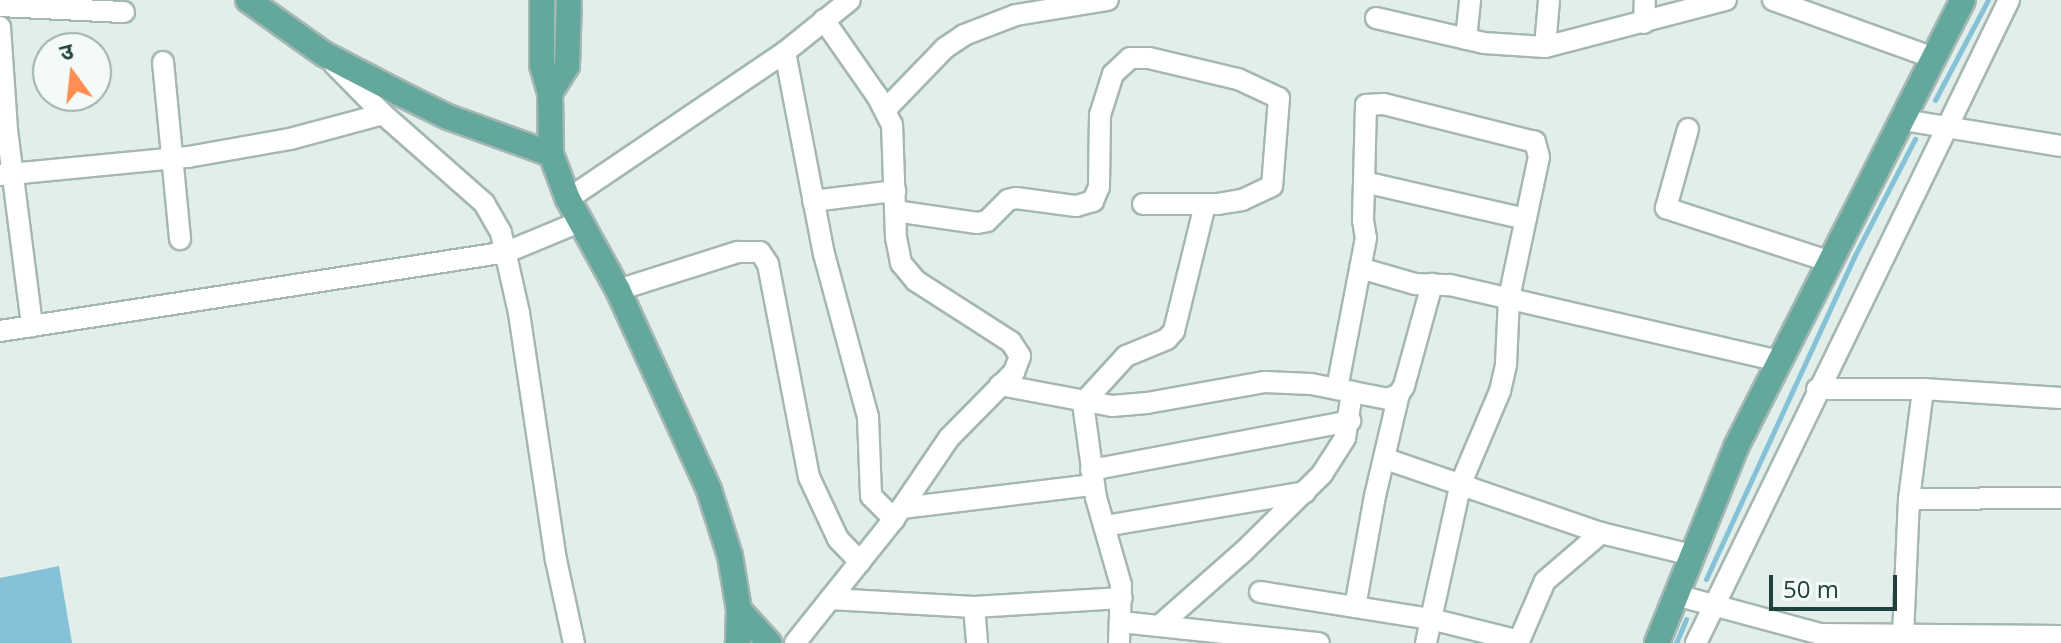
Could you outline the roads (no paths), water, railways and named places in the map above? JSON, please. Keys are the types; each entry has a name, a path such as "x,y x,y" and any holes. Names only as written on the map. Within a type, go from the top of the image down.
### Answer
{"main road":[{"path":"248,0 324,54 448,117 551,154"},
{"path":"542,0 542,65 550,93 551,154 568,199 618,290 709,490 730,556 739,610 738,643"},
{"path":"550,93 567,66 569,0"},
{"path":"1657,643 1736,447 1904,120 1931,57 1963,0"},
{"path":"739,610 769,643"}],"street":[{"path":"568,199 785,52 850,0"},
{"path":"886,109 945,48 964,35 1016,15 1108,0"},
{"path":"1466,39 1470,0"},
{"path":"1545,47 1549,0"},
{"path":"1644,23 1645,0"},
{"path":"1376,18 1466,39 1545,47 1725,0"},
{"path":"1773,0 1931,57"},
{"path":"1696,643 2009,0"},
{"path":"0,6 124,12"},
{"path":"795,643 898,514 949,438 1019,364 1018,349 906,271 897,253 894,138 886,109 824,20"},
{"path":"0,27 6,175 32,326"},
{"path":"785,52 813,201 868,417 871,496 898,514 1092,478 1350,421"},
{"path":"324,54 383,114 484,203 507,252 556,560 574,643"},
{"path":"813,201 895,201 977,223 987,221 1008,200 1016,198 1076,206 1093,201 1099,187 1100,115 1107,90 1122,64 1130,58 1149,58 1238,79 1279,98 1272,186 1242,200 1205,205 1143,204"},
{"path":"163,62 180,239"},
{"path":"1159,626 1305,492 1339,452 1350,421 1344,390 1366,238 1366,105 1384,104 1535,142 1539,157 1509,298 1506,364 1500,391 1461,483 1426,643"},
{"path":"6,175 172,159 290,139 383,114"},
{"path":"1904,120 2061,146"},
{"path":"1688,129 1666,208 1831,262"},
{"path":"1364,182 1526,219"},
{"path":"1119,643 1122,598 1115,557 1092,478 1083,403 1126,356 1167,339 1174,331 1205,205"},
{"path":"0,331 507,252 579,222"},
{"path":"618,290 738,252 760,252 768,264 809,477 838,539 860,562"},
{"path":"1360,268 1415,284 1450,285 1780,361"},
{"path":"1355,607 1375,496 1399,394 1432,284"},
{"path":"1000,385 1112,406 1147,403 1265,382 1344,390 1388,399 1399,394"},
{"path":"1817,389 1923,389 2061,398"},
{"path":"1903,636 1909,499 1923,389"},
{"path":"1386,459 1601,533 1692,555"},
{"path":"1105,526 1305,492"},
{"path":"1909,499 2061,498"},
{"path":"1260,592 1431,619 1519,641 1545,581 1601,533"},
{"path":"1676,595 1820,639 1903,636 2023,640 2061,636"},
{"path":"830,599 974,607 1122,598"},
{"path":"974,607 977,643"},
{"path":"1121,622 1319,643"}],"water":[{"path":"59,566 72,643 0,643 0,578"}],"waterway":[{"path":"1935,100 1988,0"},
{"path":"1706,579 1854,257 1915,139"},
{"path":"1676,643 1686,619"}]}
